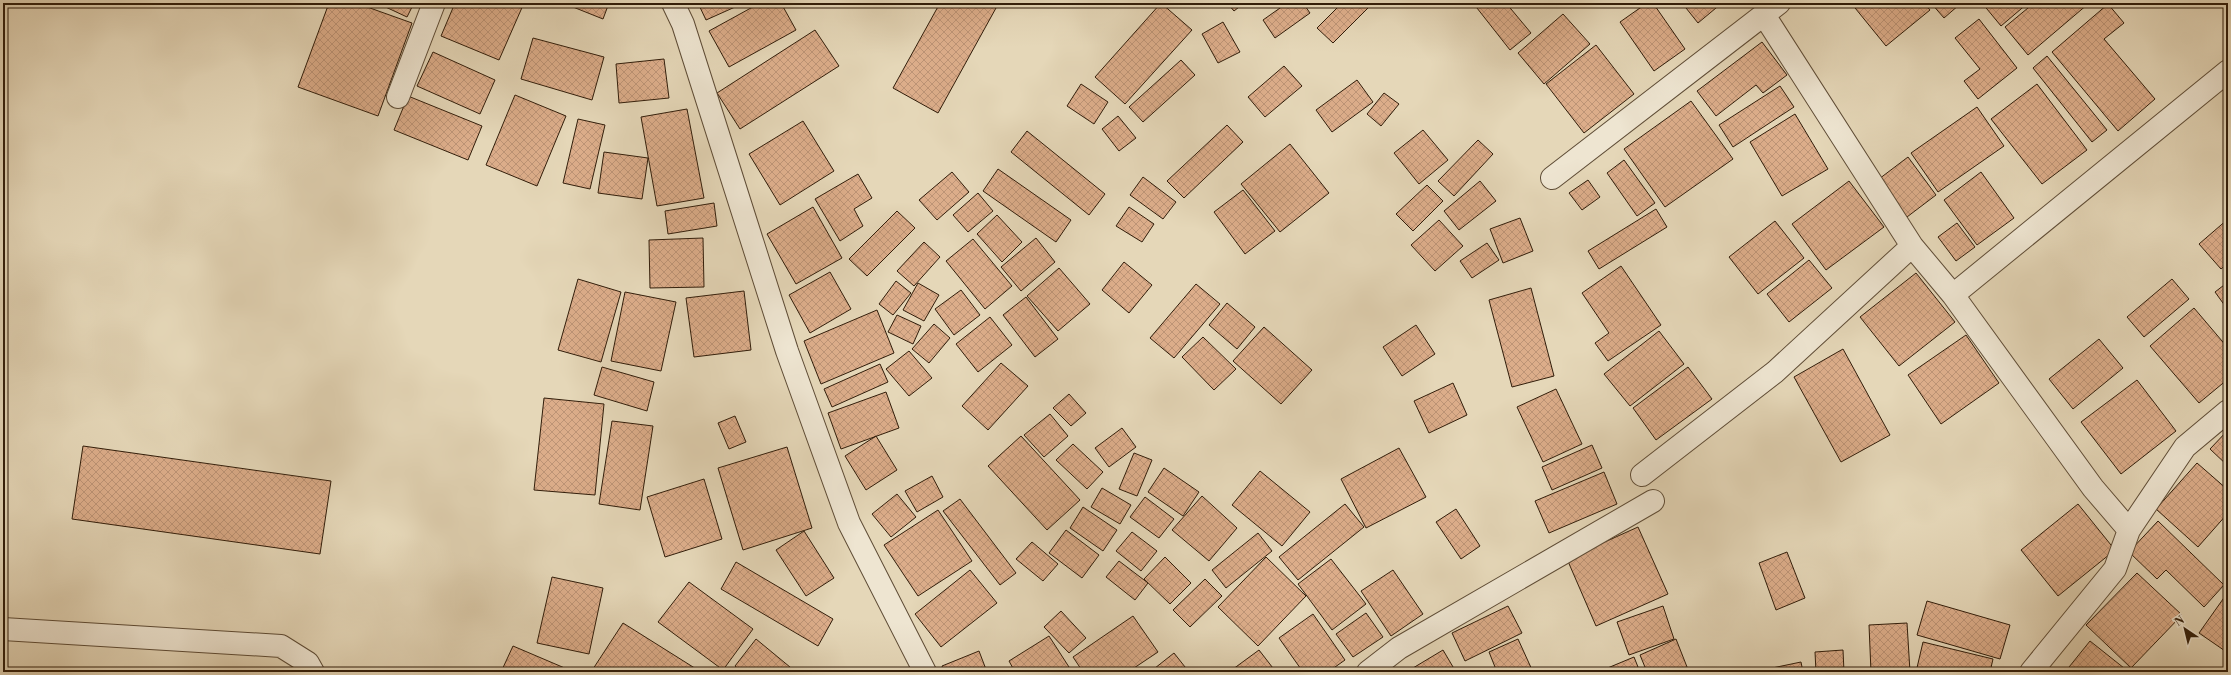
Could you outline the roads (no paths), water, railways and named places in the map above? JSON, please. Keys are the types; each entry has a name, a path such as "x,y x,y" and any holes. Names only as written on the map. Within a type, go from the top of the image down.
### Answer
{"street":[{"path":"398,97 434,3"},
{"path":"673,3 683,24 787,351 849,523 925,672"},
{"path":"1552,178 1772,9 1912,246 1953,295 2093,488 2129,530"},
{"path":"1953,295 2228,71"},
{"path":"1642,475 1775,372 1912,246"},
{"path":"2031,672 2115,569 2129,530 2186,447 2228,411"},
{"path":"1368,672 1399,648 1652,501"},
{"path":"3,629 281,646 308,663 313,672"}]}
